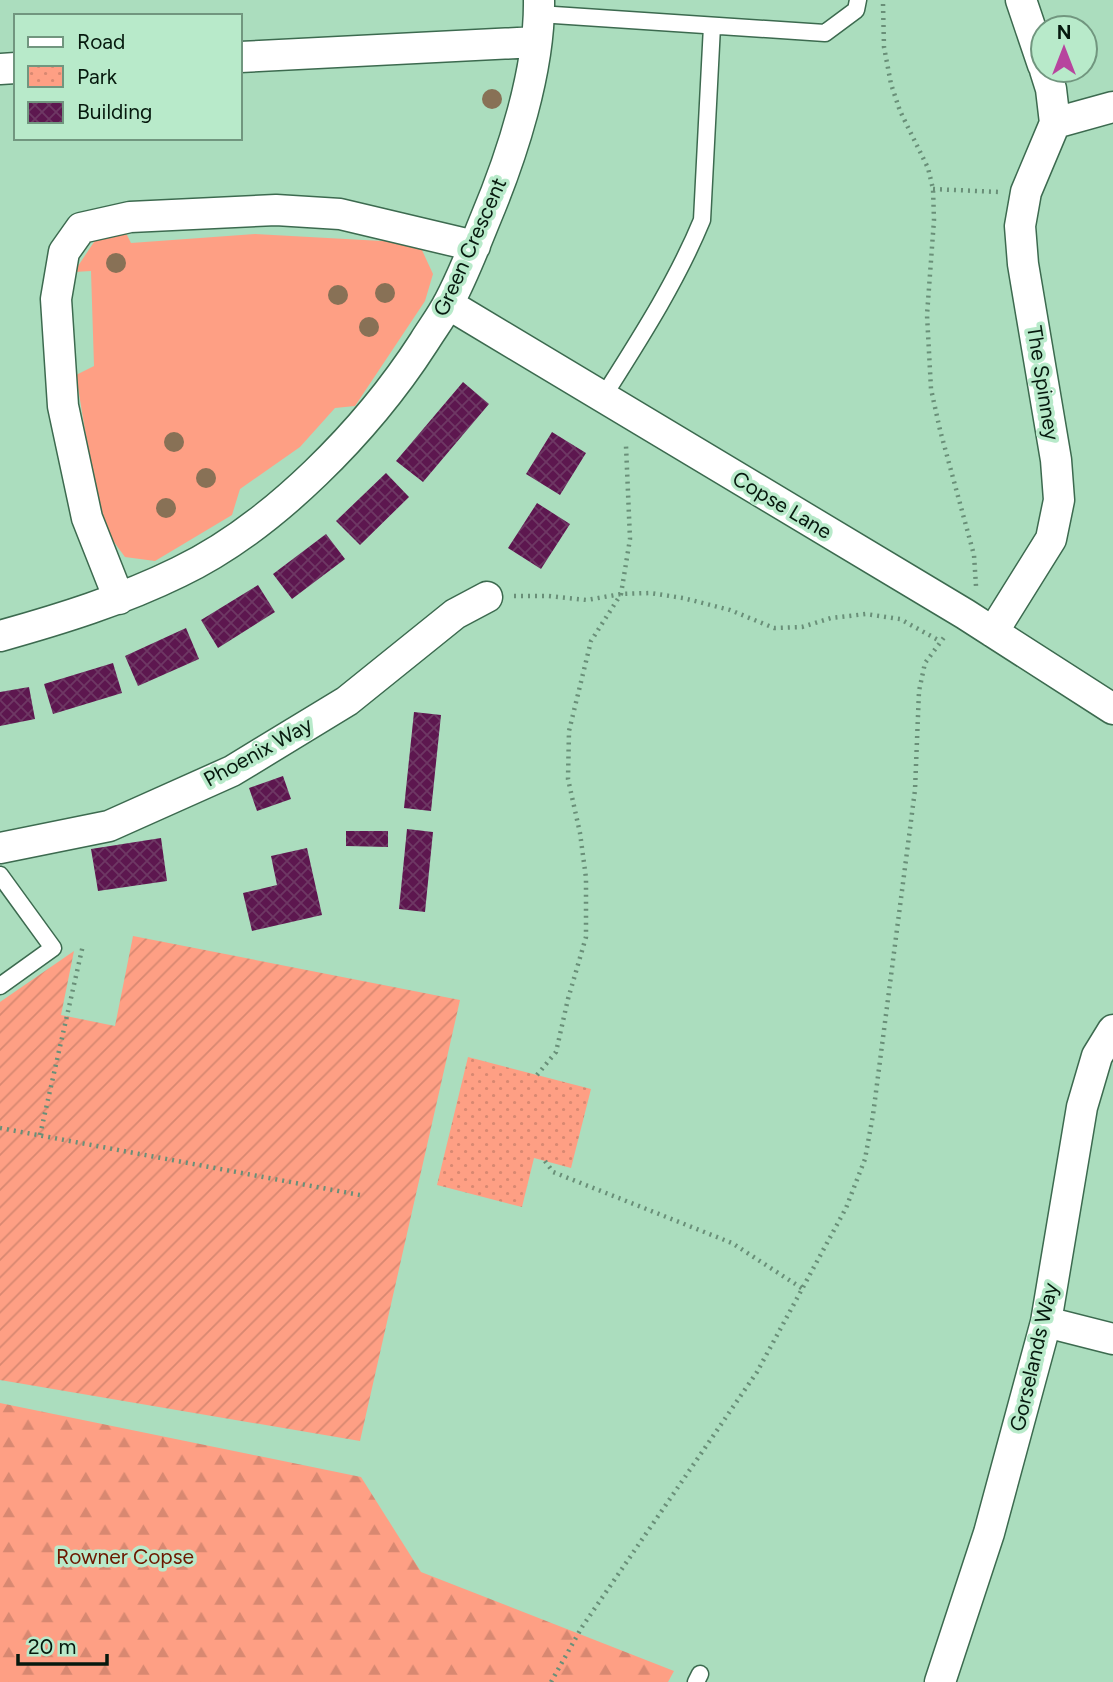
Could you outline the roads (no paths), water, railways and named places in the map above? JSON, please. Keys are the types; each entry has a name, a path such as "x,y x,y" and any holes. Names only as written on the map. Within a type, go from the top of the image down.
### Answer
{"street":[{"path":"1021,0 1029,24"},
{"path":"242,57 538,19"},
{"name":"Green Crescent","path":"0,636 119,598 181,571 233,540 293,492 349,440 401,378 448,304 475,246 502,181 520,123 538,19"},
{"name":"The Spinney","path":"993,632 1051,539 1059,500 1056,460 1023,264 1020,226 1026,192 1055,123 1049,84"},
{"path":"1055,123 1113,107"},
{"path":"119,598 87,518 63,406 56,299 64,251 82,228 130,217 276,210 340,214 475,246"},
{"name":"Copse Lane","path":"448,304 965,614 1113,709"},
{"name":"Phoenix Way","path":"0,848 108,826 232,771 347,701 456,614 487,597"},
{"name":"Gorselands Way","path":"940,1682 989,1534 1046,1322 1082,1107 1097,1056 1113,1030"},
{"path":"1046,1322 1113,1339"}],"lane":[{"path":"538,19 825,33 856,10 858,0"},
{"path":"614,404 654,315 702,220 712,26"},
{"path":"0,875 53,948 0,986"}],"park label":[{"name":"Rowner Copse","path":"125,1557"}]}
